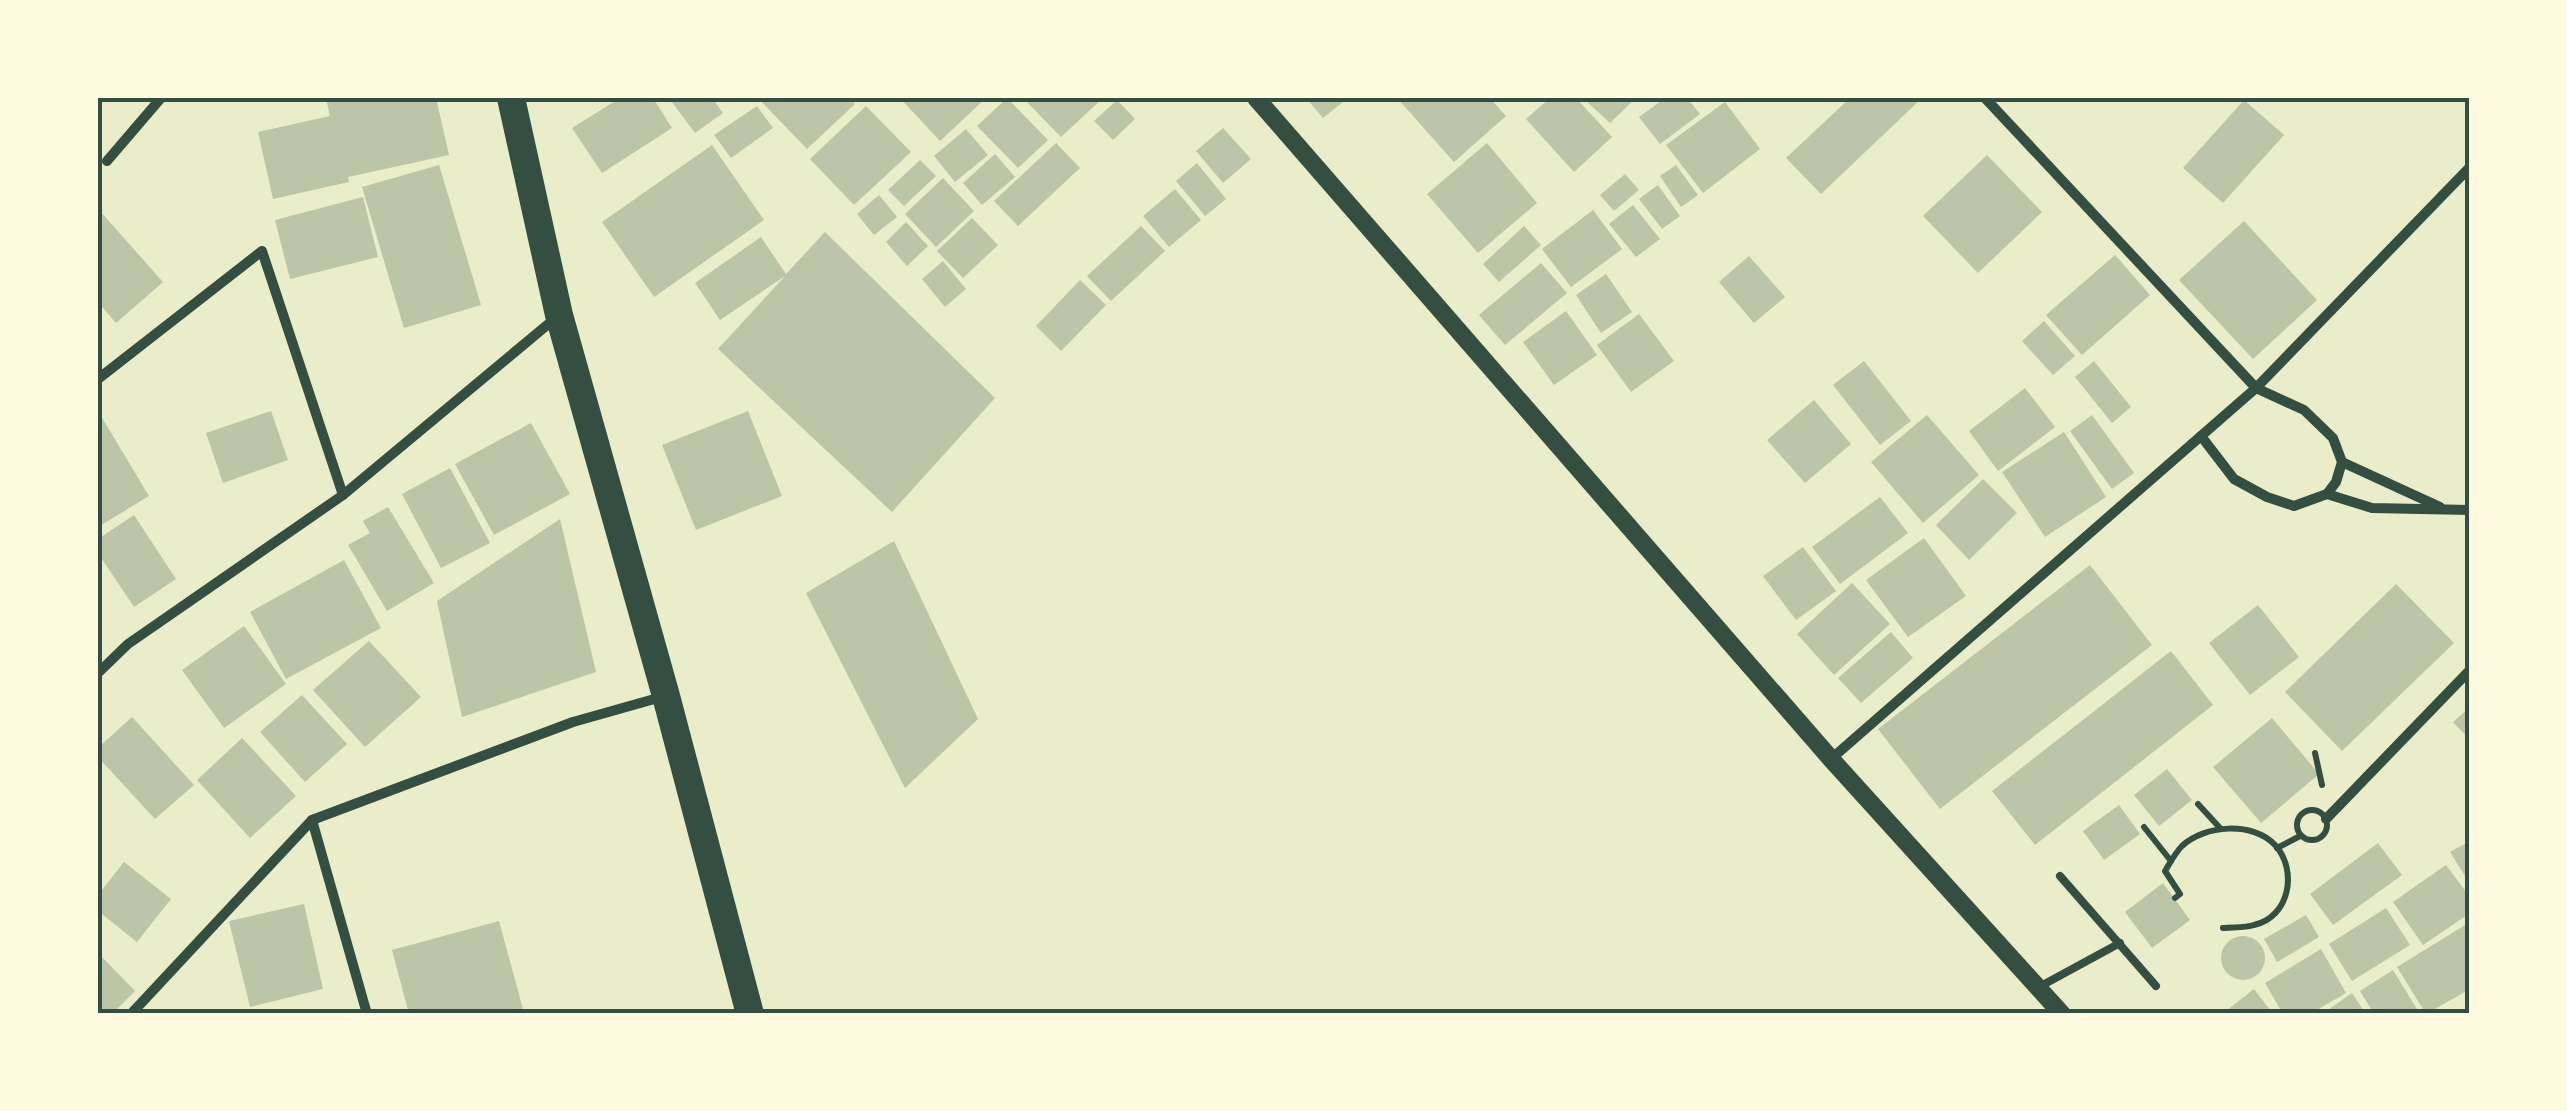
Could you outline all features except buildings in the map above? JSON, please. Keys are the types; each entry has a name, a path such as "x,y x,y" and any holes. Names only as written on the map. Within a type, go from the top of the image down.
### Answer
{"highway":[{"path":"512,98 559,316 750,1014"}],"street":[{"path":"107,161 161,98"},
{"path":"1256,98 1831,759 2062,1014"},
{"path":"1986,98 2256,388 2304,410 2332,438 2342,462 2336,482 2327,494 2294,506 2234,479 2201,436"},
{"path":"1831,759 2256,388 2470,167"},
{"path":"98,379 262,251 343,495"},
{"path":"98,673 128,644 343,495 559,316"},
{"path":"2342,462 2450,511"},
{"path":"2327,494 2372,508 2470,510"},
{"path":"2322,815 2470,670"},
{"path":"131,1014 312,820 574,722 666,696"},
{"path":"312,820 366,1014"}],"lane":[{"path":"2060,876 2156,986"},
{"path":"2039,987 2120,943"}],"path":[{"path":"2315,753 2323,782 2322,815"},
{"path":"2198,804 2220,828"},
{"path":"2144,828 2171,861"},
{"path":"2174,898 2180,894 2165,871 2182,846 2199,835 2220,828 2271,840 2288,877 2287,898 2274,915 2257,925 2223,928"},
{"path":"2277,848 2300,836"}]}
